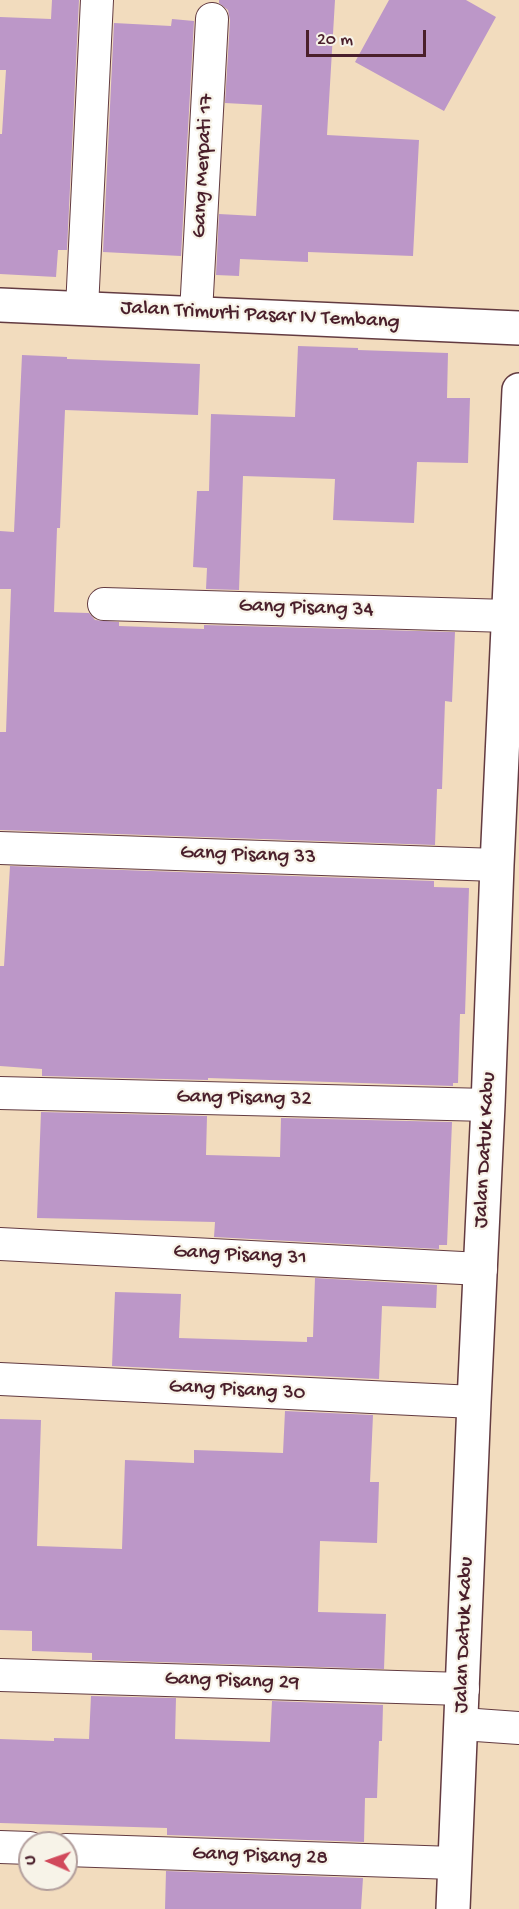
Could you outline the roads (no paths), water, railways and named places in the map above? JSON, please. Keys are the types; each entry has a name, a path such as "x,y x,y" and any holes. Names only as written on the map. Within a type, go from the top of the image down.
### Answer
{"street":[{"path":"82,308 96,0"},
{"name":"Gang Merpati 17","path":"196,313 212,20"},
{"name":"Jalan Trimurti Pasar IV Tembang","path":"0,305 519,328"},
{"name":"Jalan Datuk Kabu","path":"453,1909 519,390"},
{"name":"Gang Pisang 34","path":"104,604 508,616"},
{"name":"Gang Pisang 33","path":"0,848 497,865"},
{"name":"Gang Pisang 32","path":"0,1093 488,1105"},
{"name":"Gang Pisang 31","path":"0,1244 480,1269"},
{"name":"Gang Pisang 30","path":"0,1379 474,1402"},
{"name":"Gang Pisang 29","path":"0,1675 463,1689"},
{"path":"462,1724 519,1728"},
{"path":"0,1847 18,1848"},
{"name":"Gang Pisang 28","path":"78,1850 454,1863"}]}
